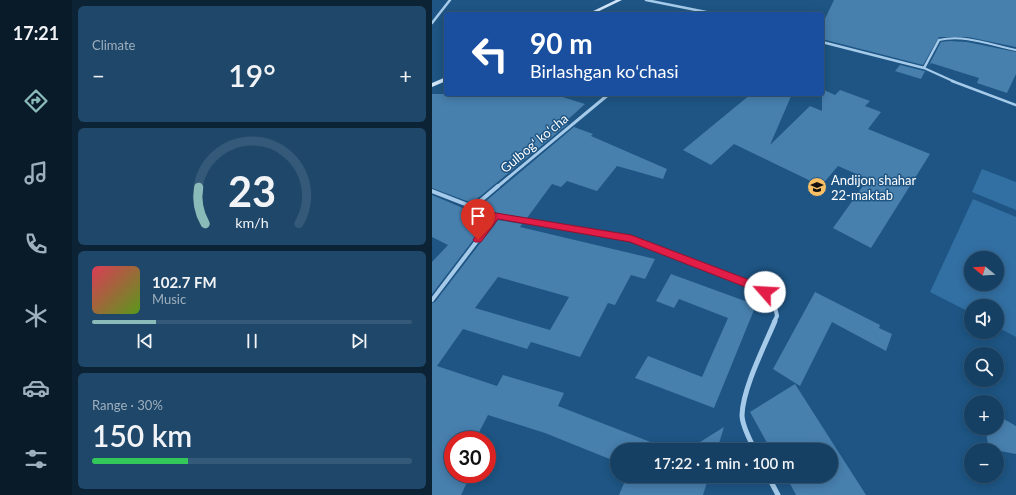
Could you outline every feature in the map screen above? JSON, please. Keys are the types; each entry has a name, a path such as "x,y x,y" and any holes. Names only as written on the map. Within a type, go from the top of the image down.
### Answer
{"street":[{"path":"432,23 450,0"},
{"path":"593,12 620,0"},
{"path":"646,0 701,12"},
{"path":"824,43 924,68 939,40"},
{"path":"432,85 444,80"},
{"name":"Gulbogʻ koʻcha","path":"472,208 607,96"},
{"path":"432,191 472,208 496,216 631,239 756,287 773,297 777,316 747,390 742,416 751,443"},
{"path":"432,300 496,216"},
{"path":"772,483 778,495"}],"lane":[{"path":"939,40 946,37 959,38 1016,50"},
{"path":"924,68 946,79 1016,105"}],"shaded area":[{"path":"982,169 1016,182 1016,210 972,192"},
{"path":"973,199 1016,217 1016,337 1004,331 1004,299 964,299 964,309 930,292"}],"building":[{"path":"834,0 1016,0 1016,47 968,37 939,37 923,65 824,40 824,21"},
{"path":"941,42 967,42 1016,52 1016,74 1007,93 977,83 979,78 931,63 928,67"},
{"path":"900,65 925,71 921,79 895,71"},
{"path":"824,90 835,95 840,90 870,101 865,106 881,112 868,129 930,154 871,248 833,228 868,179 838,166 821,186 734,144 711,165 683,150 749,96 791,96 770,145 810,106 822,111 822,96 824,96"},
{"path":"432,94 444,94 444,96 559,96 585,104 564,123 568,124 472,203 432,188"},
{"path":"574,127 593,134 591,136 667,169 663,179 617,166 597,191 567,181 561,187 552,184 527,218 497,213 480,206"},
{"path":"432,195 490,218 432,294 432,262 448,245 432,237"},
{"path":"498,220 522,224 520,227 655,259 645,279 631,275 615,305 608,303 580,357 531,342 527,349 463,329 437,366 497,386 503,375 564,393 558,406 653,443 610,443 610,459 545,433 488,415 480,431 444,431 444,483 467,483 461,495 432,495 432,303 435,302","holes":["498,277 569,297 550,330 475,308"]},
{"path":"671,274 756,305 714,408 635,378 648,356 702,377 728,318 679,299 674,308 656,301"},
{"path":"815,292 880,325 879,328 892,334 886,351 832,322 800,386 773,369"},
{"path":"795,384 833,443 767,443 750,412"},
{"path":"1004,419 1016,426 1016,454 1004,452 1004,443 988,443 986,435 1004,435"},
{"path":"724,427 719,443 700,442"},
{"path":"838,451 866,495 796,495 790,483 838,483"},
{"path":"624,483 707,483 703,495 619,495"}],"place":[{"name":"Andijon shahar 22-maktab","path":"817,187"}],"route":[{"path":"478,240 496,216 631,239 756,287 765,292"}]}
